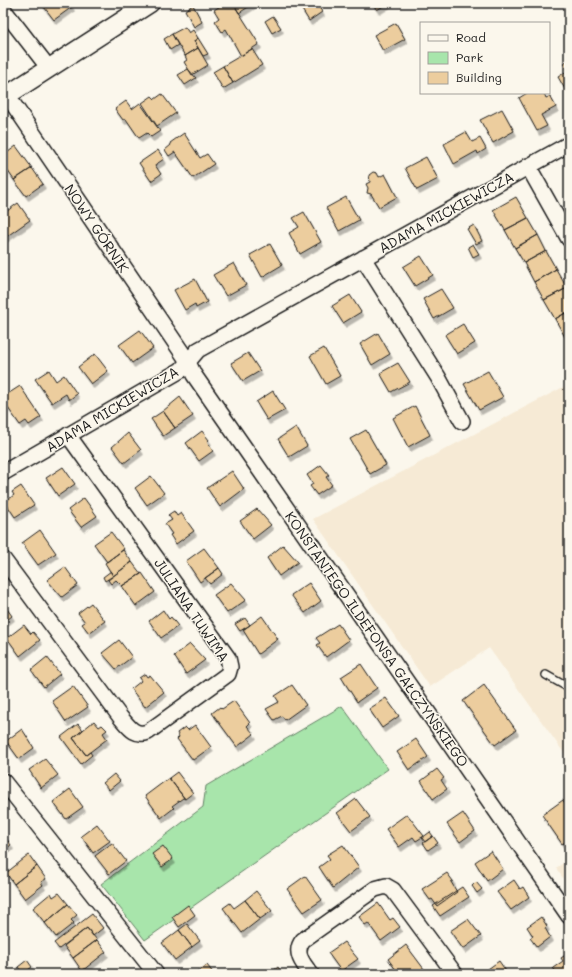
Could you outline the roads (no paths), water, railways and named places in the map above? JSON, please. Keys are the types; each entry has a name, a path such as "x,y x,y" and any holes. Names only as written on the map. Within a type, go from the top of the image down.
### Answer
{"street":[{"name":"NOWY GÓRNIK","path":"150,3 5,96 187,360"},
{"path":"3,9 48,67"},
{"name":"ADAMA MICKIEWICZA","path":"3,473 177,372 198,350 569,144"},
{"name":"ADAMA MICKIEWICZA","path":"528,166 569,239"},
{"name":"ADAMA MICKIEWICZA","path":"363,258 438,377 462,421"},
{"name":"KONSTANTEGO ILDEFONSA GAŁCZYŃSKIEGO","path":"187,360 194,375 569,916"},
{"name":"JULIANA TUWIMA","path":"3,559 121,718 134,732 144,734 148,732 228,674 230,667 228,658 68,435"},
{"path":"3,781 156,974"},
{"path":"311,974 300,957 298,948 303,940 375,889 383,886 390,887 397,895 456,974"}],"lane":[{"path":"546,675 569,688"}]}
